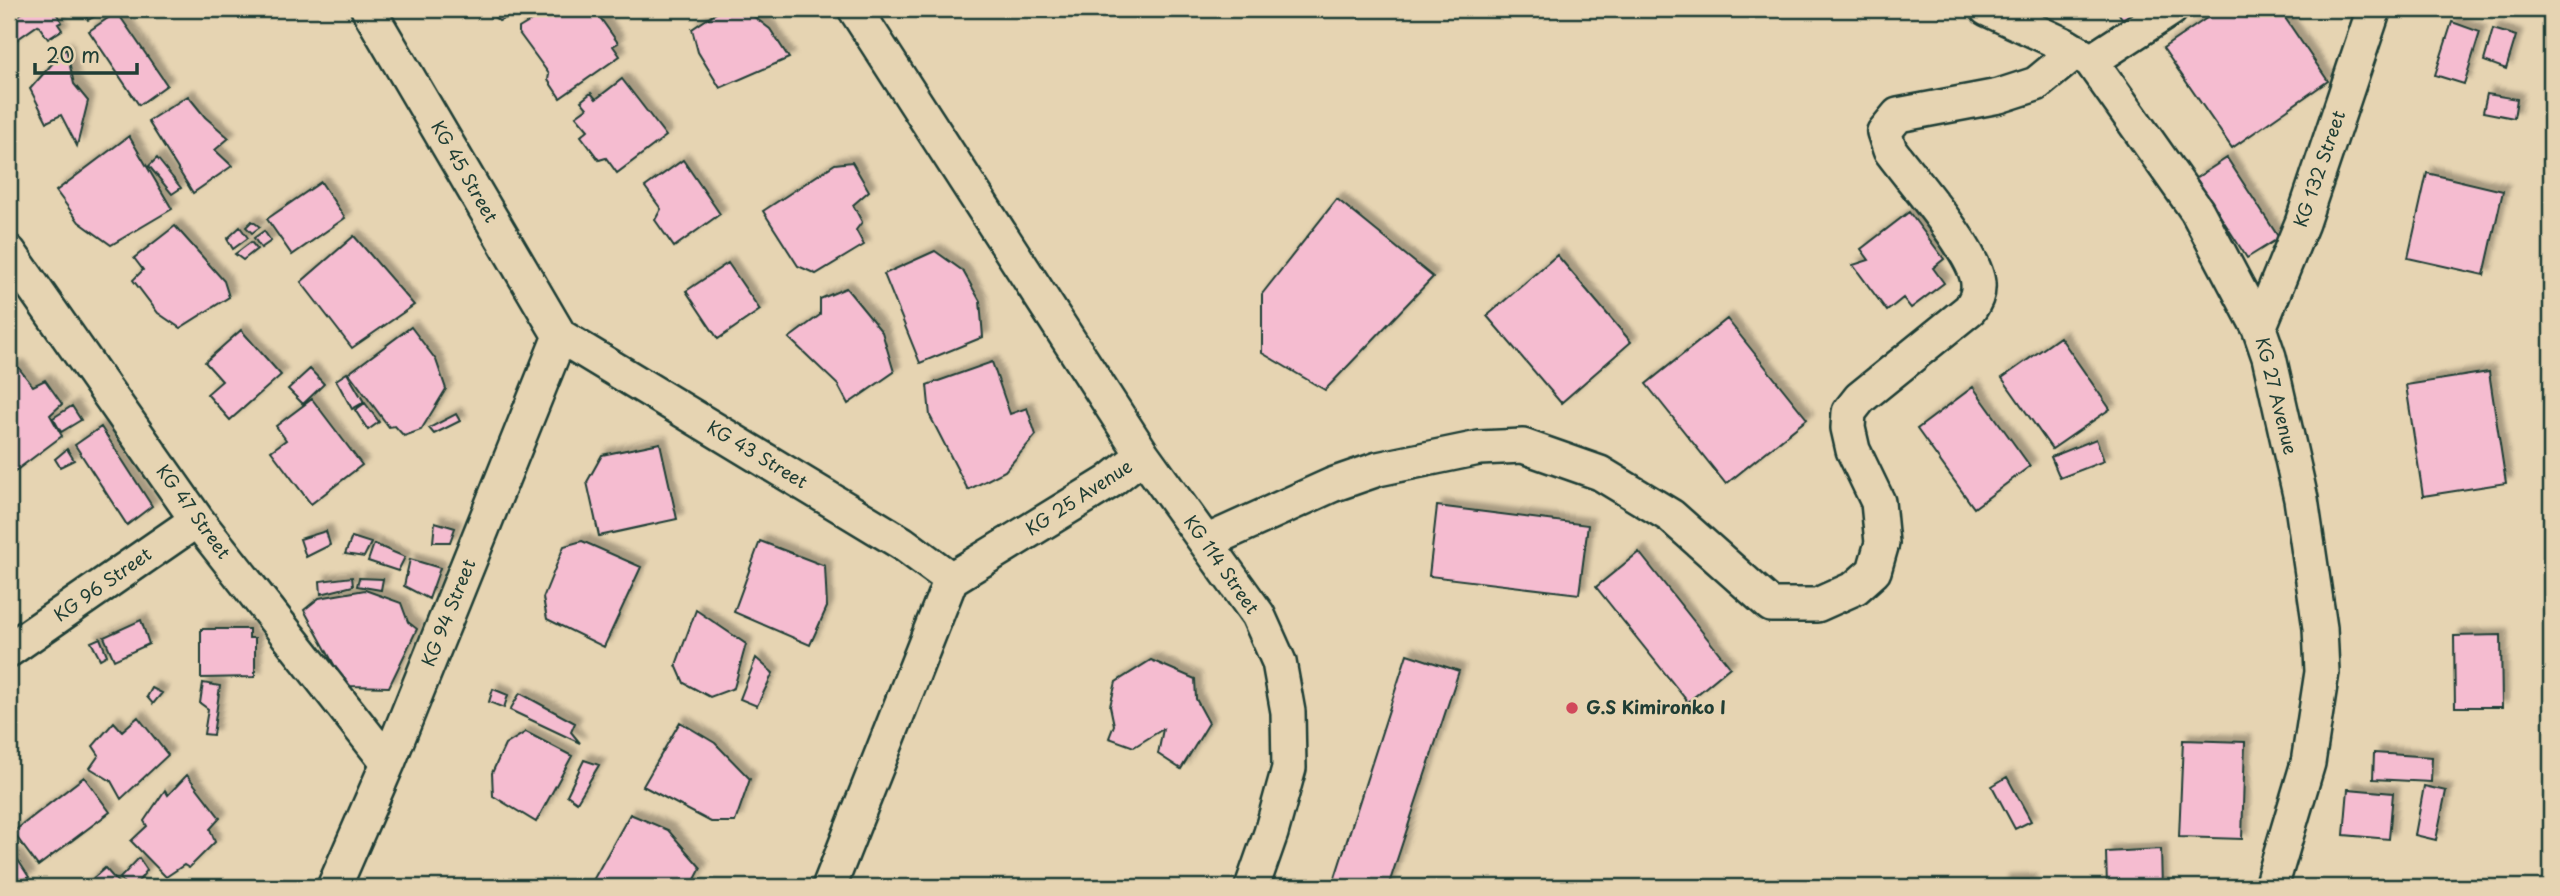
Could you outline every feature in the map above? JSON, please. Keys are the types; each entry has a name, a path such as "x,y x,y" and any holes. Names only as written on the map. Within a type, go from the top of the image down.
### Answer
{"street":[{"name":"KG 45 Street","path":"368,9 560,336"},
{"name":"KG 25 Avenue","path":"855,9 1143,454 1109,482 951,579"},
{"name":"KG 27 Avenue","path":"1986,9 2083,56 2197,211 2259,328 2269,357 2301,499 2319,628 2322,672 2308,763 2271,887"},
{"path":"1206,542 1332,485 1378,468 1479,448 1523,446 1600,472 1671,516 1772,605 1817,605 1855,588 1874,571 1882,543 1878,502 1853,450 1848,428 1849,412 1860,398 1970,309 1976,298 1978,284 1975,268 1965,251 1889,150 1884,132 1898,115 1999,96 2036,84 2171,9"},
{"name":"KG 132 Street","path":"2259,328 2302,223 2374,9"},
{"name":"KG 47 Street","path":"9,253 197,520 388,762"},
{"name":"KG 43 Street","path":"560,336 902,543 951,579"},
{"name":"KG 94 Street","path":"334,887 388,762 560,336"},
{"name":"KG 114 Street","path":"1143,454 1258,615 1279,662 1288,712 1289,768 1271,833 1252,887"},
{"name":"KG 96 Street","path":"9,650 197,520"},
{"path":"829,887 951,579"}],"building":[{"path":"28,9 53,9 62,22 58,24 62,30 48,39 38,25 12,43 9,22"},
{"path":"82,9 109,9 88,20"},
{"path":"485,9 528,9 499,21"},
{"path":"551,9 594,9 618,43 613,46 620,56 560,98 548,80 549,74 519,33 519,28"},
{"path":"722,9 744,9 770,29 789,58 720,88 698,52 692,29"},
{"path":"2116,9 2141,9 2123,20"},
{"path":"2220,9 2279,9 2328,81 2232,148 2163,48"},
{"path":"117,12 167,85 139,105 89,31"},
{"path":"2452,22 2480,32 2464,84 2435,75"},
{"path":"2493,29 2516,36 2506,69 2484,61"},
{"path":"66,48 74,84 88,101 77,146 61,115 47,122 30,89"},
{"path":"622,79 666,136 617,173 606,158 599,160 581,136 588,130 576,116 587,108 581,101 591,93 596,99"},
{"path":"2487,94 2517,99 2514,118 2483,112"},
{"path":"188,96 205,117 229,138 215,150 232,166 193,193 148,121"},
{"path":"129,136 172,209 111,245 79,222 56,191"},
{"path":"157,158 181,188 172,194 149,166"},
{"path":"2227,158 2279,238 2247,258 2196,178"},
{"path":"683,160 720,214 674,247 655,220 661,209 645,187"},
{"path":"852,162 869,191 853,205 862,222 856,230 864,245 816,274 798,266 763,211 835,164"},
{"path":"2427,173 2503,191 2484,275 2408,258"},
{"path":"321,182 345,218 292,255 267,219"},
{"path":"1337,199 1433,277 1325,390 1262,353 1262,294"},
{"path":"1909,212 1944,259 1933,268 1944,283 1911,308 1903,298 1887,311 1853,265 1869,260 1861,249"},
{"path":"252,221 260,227 252,233 246,227"},
{"path":"175,226 224,281 229,297 180,328 158,313 133,280 143,270 134,258"},
{"path":"240,227 248,238 233,249 227,239"},
{"path":"264,231 271,241 261,248 254,238"},
{"path":"354,236 414,305 352,348 301,282"},
{"path":"251,242 257,249 243,260 235,254"},
{"path":"935,251 963,271 980,301 983,337 920,363 884,274"},
{"path":"1557,255 1631,342 1561,403 1487,316"},
{"path":"728,263 760,310 718,339 686,291"},
{"path":"846,288 882,332 894,372 848,404 838,385 789,338 820,315 820,299"},
{"path":"1727,319 1807,419 1726,484 1646,384"},
{"path":"411,327 436,360 446,389 421,430 404,436 395,426 389,427 349,373"},
{"path":"241,330 281,375 230,420 207,394 222,381 205,362"},
{"path":"2060,337 2110,409 2052,449 2002,378"},
{"path":"992,362 1010,414 1027,408 1036,435 1005,471 968,490 930,416 927,385"},
{"path":"17,366 33,386 45,380 62,404 50,415 62,436 10,475 9,372"},
{"path":"310,369 324,384 303,404 288,389"},
{"path":"2489,372 2506,483 2423,496 2406,385"},
{"path":"347,373 364,402 352,409 336,380"},
{"path":"1973,387 2030,466 1974,508 1917,429"},
{"path":"312,399 362,465 311,504 271,451 286,440 276,426"},
{"path":"365,403 379,422 368,430 355,410"},
{"path":"72,406 81,420 61,432 53,418"},
{"path":"456,414 460,421 434,434 429,428"},
{"path":"101,427 152,506 127,525 75,445"},
{"path":"2096,439 2104,461 2060,478 2051,457"},
{"path":"660,443 677,519 599,536 587,482 602,455"},
{"path":"67,449 74,460 60,467 55,459"},
{"path":"1437,506 1588,525 1579,594 1429,576"},
{"path":"435,522 455,528 450,542 433,542"},
{"path":"326,531 330,545 306,557 300,539"},
{"path":"352,537 371,543 364,557 345,554"},
{"path":"582,541 641,567 604,647 547,619 543,598 564,546"},
{"path":"760,541 825,566 827,607 810,645 734,612"},
{"path":"374,544 405,557 398,571 368,561"},
{"path":"1639,552 1730,667 1688,702 1596,587"},
{"path":"410,559 440,568 429,599 404,586"},
{"path":"352,577 353,586 321,594 320,581"},
{"path":"359,578 383,579 381,590 357,586"},
{"path":"365,590 401,603 408,622 417,629 389,687 350,686 343,681 304,610 319,598"},
{"path":"696,610 746,644 734,688 710,697 684,683 676,665"},
{"path":"141,620 149,644 114,660 104,637"},
{"path":"201,629 249,629 249,638 255,638 255,677 201,678"},
{"path":"2501,635 2502,707 2455,707 2454,636"},
{"path":"100,638 107,655 100,659 91,642"},
{"path":"1407,654 1459,671 1388,887 1332,887"},
{"path":"756,658 773,673 757,706 740,699"},
{"path":"1151,660 1195,679 1196,699 1209,723 1181,769 1158,754 1163,729 1134,747 1109,738 1114,725 1110,706 1116,682"},
{"path":"203,683 220,686 213,735 204,734 208,709 200,703"},
{"path":"152,688 162,693 153,704 147,697"},
{"path":"493,689 508,695 504,708 489,702"},
{"path":"520,693 575,723 571,732 580,743 510,710"},
{"path":"138,717 168,755 121,799 111,781 90,768 99,755 93,746 114,722 122,731"},
{"path":"680,722 715,743 750,779 735,822 711,822 643,786"},
{"path":"526,732 572,756 536,822 493,796 492,773 505,745"},
{"path":"2183,740 2245,742 2242,839 2179,837"},
{"path":"2374,753 2432,757 2431,782 2373,779"},
{"path":"584,760 599,765 577,802 567,795"},
{"path":"187,775 220,818 210,829 215,842 189,868 184,865 166,877 131,841 147,826 144,821 165,790 168,795"},
{"path":"84,777 110,812 38,866 13,832"},
{"path":"2007,777 2031,821 2015,829 1992,786"},
{"path":"2424,786 2446,791 2436,840 2415,835"},
{"path":"2348,789 2393,793 2389,839 2344,835"},
{"path":"630,814 668,830 701,868 691,887 601,887 592,882"},
{"path":"2161,849 2162,887 2107,887 2106,852"},
{"path":"14,854 29,877 9,887 9,857"},
{"path":"139,858 147,870 134,887 127,887 120,878"},
{"path":"105,868 122,887 83,887"},
{"path":"2029,880 2030,887 2003,887 2003,881"}],"place":[{"name":"G.S Kimironko I","path":"1572,708"}]}
